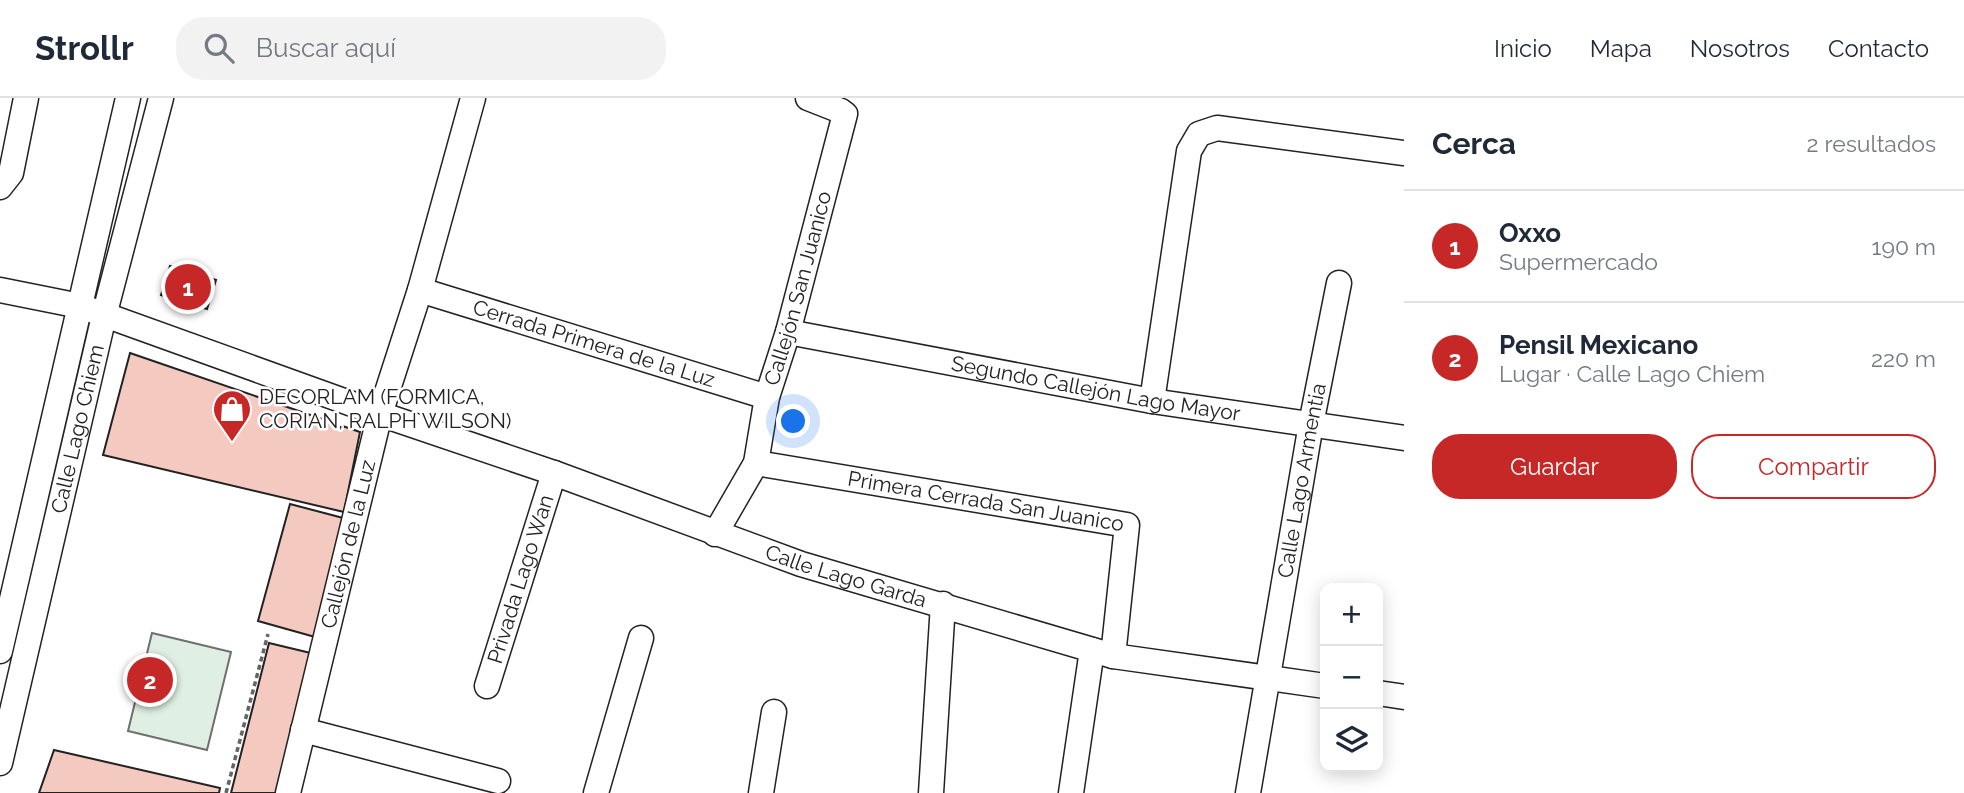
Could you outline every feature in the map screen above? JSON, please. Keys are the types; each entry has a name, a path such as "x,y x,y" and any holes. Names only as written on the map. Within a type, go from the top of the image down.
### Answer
{"street":[{"path":"0,187 11,173 26,98"},
{"name":"Calle Lago Chiem","path":"0,651 128,98"},
{"name":"Calle Lago Chiem","path":"0,763 104,316 161,98"},
{"name":"Callejón de la Luz","path":"288,793 380,414 421,290 473,98"},
{"name":"Callejón San Juanico","path":"715,534 756,463 767,397 788,332 845,114 808,98"},
{"path":"1152,401 1189,151 1199,134 1217,128 1404,153"},
{"name":"Calle Lago Armentia","path":"1248,793 1311,424 1339,283"},
{"name":"Calle Lago Garda","path":"0,290 80,306 380,414 554,473 800,564 1103,653 1320,685"},
{"name":"Cerrada Primera de la Luz","path":"421,290 767,397"},
{"name":"Segundo Callejón Lago Mayor","path":"788,332 1152,401 1404,438"},
{"name":"Primera Cerrada San Juanico","path":"756,463 1127,525 1103,653"},
{"name":"Privada Lago Wan","path":"487,686 554,473"},
{"path":"930,793 943,604"},
{"path":"596,793 641,638"},
{"path":"1071,793 1103,653"},
{"path":"1383,694 1404,697"},
{"path":"761,793 774,712"},
{"path":"303,730 498,781"}],"path":[{"path":"226,793 268,634"}],"green space":[{"path":"152,633 231,652 207,750 128,731"}],"building":[{"path":"170,266 216,280 207,309 161,295"},
{"name":"DECORLAM (FORMICA, CORIAN, RALPH WILSON)","path":"130,353 360,432 344,512 103,455"},
{"path":"290,504 347,519 315,637 258,621"},
{"path":"269,643 319,655 284,793 231,793"},
{"path":"54,750 220,788 219,793 39,793"}],"place":[{"name":"Oxxo","path":"188,287"},
{"name":"DECORLAM (FORMICA, CORIAN, RALPH WILSON)","path":"232,443"},
{"name":"Pensil Mexicano","path":"150,680"}]}
